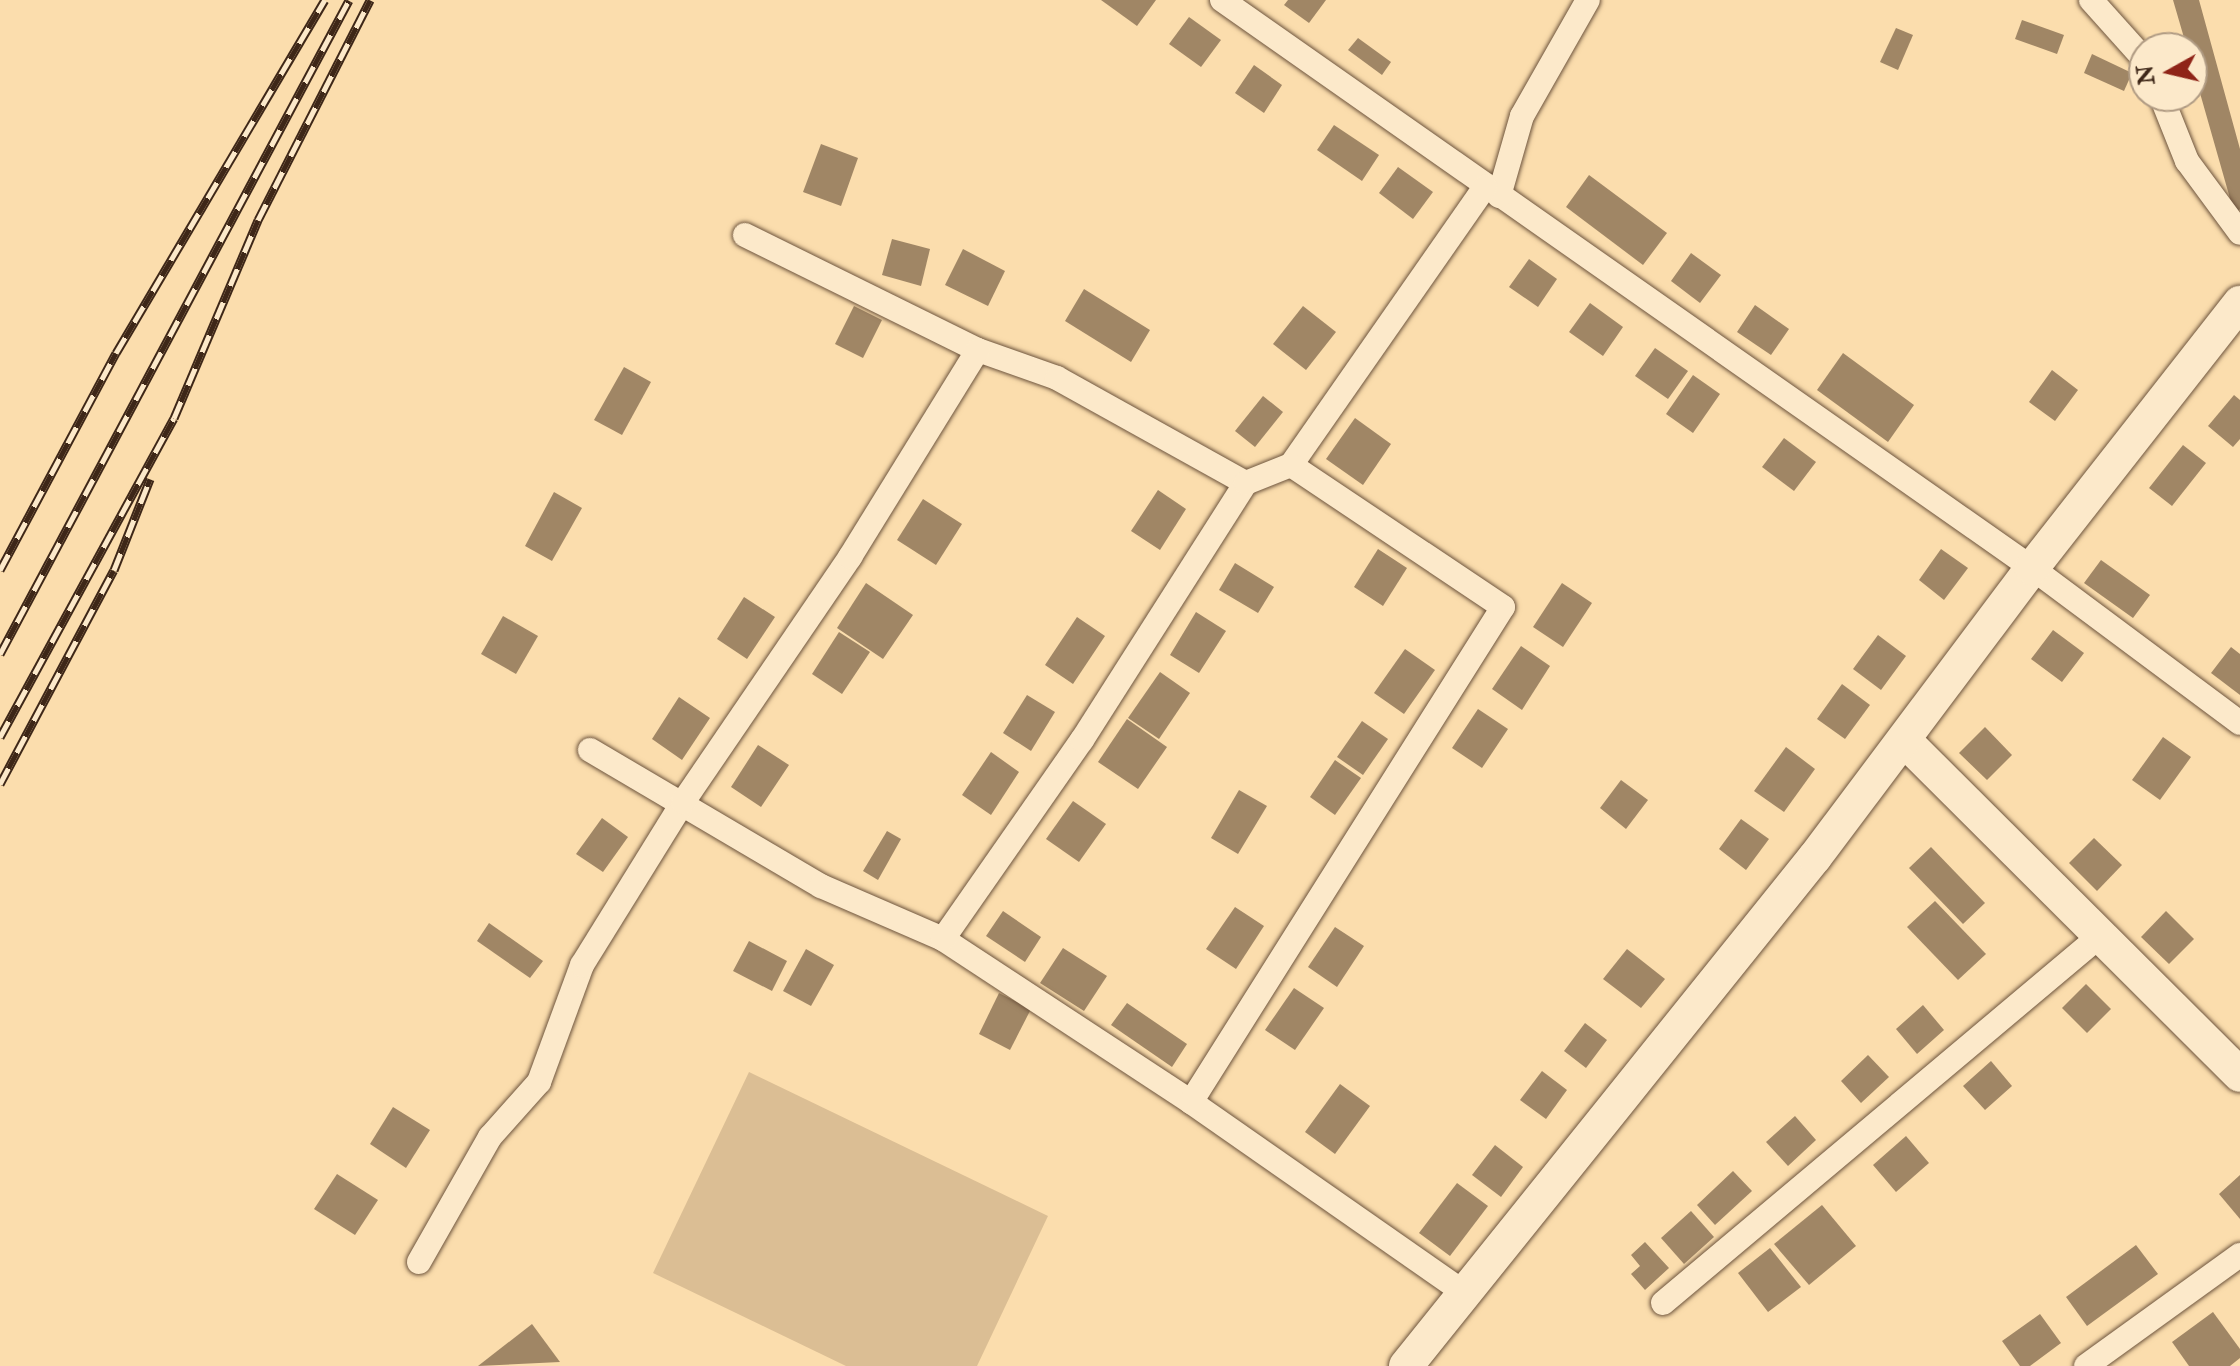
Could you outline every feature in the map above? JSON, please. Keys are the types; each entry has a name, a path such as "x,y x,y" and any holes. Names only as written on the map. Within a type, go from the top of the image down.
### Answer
{"street":[{"path":"1222,0 2032,568 2240,723"},
{"path":"943,939 1082,740 1246,483 1291,465 1492,191 1522,116 1588,0"},
{"path":"2091,0 2128,41"},
{"path":"2167,112 2187,161 2240,233"},
{"path":"745,235 978,350 1057,378 1246,483"},
{"path":"1406,1366 1905,741 2032,568 2240,303"},
{"path":"419,1262 490,1137 539,1082 582,965 683,802 850,557 978,350"},
{"path":"1191,1102 1503,607 1291,465"},
{"path":"1905,741 2240,1075"},
{"path":"590,750 821,886 943,939 1191,1102 1466,1294"},
{"path":"1663,1303 2101,935"},
{"path":"2086,1366 2240,1255"}],"shaded area":[{"path":"749,1072 1048,1216 977,1366 846,1366 653,1273"}],"building":[{"path":"1101,0 1156,0 1137,26"},
{"path":"1288,0 1326,0 1309,23 1284,5"},
{"path":"2173,0 2199,0 2208,32 2182,32"},
{"path":"1189,17 1221,40 1201,67 1169,44"},
{"path":"2022,20 2064,35 2057,54 2015,39"},
{"path":"1896,28 1913,35 1898,70 1880,62"},
{"path":"2208,33 2240,149 2240,209 2235,216 2205,112 2208,112"},
{"path":"1358,38 1391,62 1382,75 1348,50"},
{"path":"2092,54 2128,71 2128,82 2124,91 2084,73"},
{"path":"1254,65 1282,85 1264,113 1235,93"},
{"path":"1334,125 1379,155 1362,181 1317,150"},
{"path":"821,144 858,158 841,206 803,192"},
{"path":"1398,167 1433,192 1413,219 1379,193"},
{"path":"1589,175 1667,233 1643,265 1566,207"},
{"path":"892,239 930,249 921,286 882,275"},
{"path":"963,249 1005,271 988,306 945,285"},
{"path":"1691,253 1721,275 1700,303 1671,281"},
{"path":"1529,259 1557,279 1538,307 1509,287"},
{"path":"1084,289 1150,330 1131,362 1065,321"},
{"path":"1590,303 1623,327 1603,356 1569,332"},
{"path":"1755,305 1789,329 1771,355 1737,332"},
{"path":"854,306 882,320 863,358 835,344"},
{"path":"1303,306 1336,332 1306,370 1273,344"},
{"path":"1655,348 1688,371 1668,399 1635,376"},
{"path":"1843,353 1914,405 1888,442 1817,390"},
{"path":"624,367 651,382 622,435 594,420"},
{"path":"2052,370 2078,390 2055,421 2029,402"},
{"path":"1693,375 1720,394 1693,433 1666,414"},
{"path":"2234,395 2240,400 2240,439 2233,447 2208,426"},
{"path":"1263,396 1283,412 1255,447 1235,431"},
{"path":"1355,418 1391,444 1363,485 1326,459"},
{"path":"1784,438 1816,462 1794,491 1762,467"},
{"path":"2183,445 2206,463 2172,506 2149,488"},
{"path":"1158,490 1186,509 1160,550 1131,531"},
{"path":"554,492 582,508 552,561 525,546"},
{"path":"923,499 962,524 936,565 897,540"},
{"path":"1378,549 1407,568 1383,606 1354,587"},
{"path":"1941,549 1968,568 1944,600 1919,580"},
{"path":"2101,560 2150,595 2133,618 2084,583"},
{"path":"1235,563 1274,587 1258,613 1219,590"},
{"path":"866,583 913,615 883,659 837,628"},
{"path":"1562,583 1592,603 1563,647 1533,627"},
{"path":"744,597 775,617 747,659 717,639"},
{"path":"1196,612 1226,631 1199,673 1170,655"},
{"path":"503,616 538,636 516,674 481,654"},
{"path":"1077,617 1105,636 1073,684 1045,665"},
{"path":"2053,630 2084,653 2062,682 2031,659"},
{"path":"839,632 870,652 842,694 812,674"},
{"path":"1878,635 1906,656 1881,690 1853,669"},
{"path":"1521,646 1550,666 1522,710 1492,689"},
{"path":"2231,647 2240,654 2240,695 2211,673"},
{"path":"1405,649 1435,670 1404,714 1374,693"},
{"path":"1160,672 1190,693 1159,739 1128,718"},
{"path":"1842,684 1870,705 1845,739 1817,719"},
{"path":"1027,695 1055,712 1031,751 1003,733"},
{"path":"679,697 710,718 682,760 652,739"},
{"path":"1478,709 1508,729 1482,768 1452,748"},
{"path":"1127,719 1167,747 1138,789 1098,762"},
{"path":"1362,721 1388,739 1363,775 1337,757"},
{"path":"1985,727 2012,755 1987,780 1959,753"},
{"path":"2163,737 2191,757 2160,800 2132,780"},
{"path":"758,745 789,765 761,807 731,787"},
{"path":"1786,747 1815,769 1784,812 1754,791"},
{"path":"991,752 1019,772 991,815 962,795"},
{"path":"1335,760 1361,778 1335,815 1310,797"},
{"path":"1621,780 1648,800 1626,829 1600,808"},
{"path":"1239,790 1267,806 1238,854 1211,838"},
{"path":"1073,801 1106,824 1079,862 1046,839"},
{"path":"602,818 628,837 603,872 576,854"},
{"path":"1741,819 1769,839 1746,870 1719,849"},
{"path":"887,831 901,839 878,880 863,871"},
{"path":"2094,838 2122,865 2097,891 2069,863"},
{"path":"1931,847 1985,903 1963,924 1909,868"},
{"path":"1935,901 1986,954 1958,980 1907,927"},
{"path":"1235,907 1264,926 1236,969 1206,949"},
{"path":"1003,911 1041,937 1025,962 986,936"},
{"path":"2166,911 2194,939 2169,964 2141,937"},
{"path":"489,923 543,961 530,978 477,941"},
{"path":"1335,927 1364,946 1337,987 1308,967"},
{"path":"749,941 787,961 772,991 733,971"},
{"path":"1063,948 1107,976 1084,1011 1040,983"},
{"path":"806,949 834,965 811,1006 783,991"},
{"path":"1627,949 1665,979 1641,1008 1603,979"},
{"path":"2086,984 2111,1009 2087,1033 2062,1008"},
{"path":"1294,988 1324,1008 1295,1050 1265,1030"},
{"path":"999,993 1031,1009 1010,1050 979,1034"},
{"path":"1127,1003 1187,1044 1172,1067 1111,1025"},
{"path":"1923,1005 1944,1030 1917,1054 1896,1029"},
{"path":"1585,1023 1607,1040 1586,1068 1564,1051"},
{"path":"1868,1055 1889,1077 1861,1103 1841,1081"},
{"path":"1991,1061 2012,1086 1985,1110 1963,1086"},
{"path":"1542,1071 1567,1090 1546,1119 1520,1100"},
{"path":"1340,1084 1370,1106 1335,1154 1305,1132"},
{"path":"393,1107 430,1130 406,1168 370,1144"},
{"path":"1795,1116 1816,1140 1788,1166 1766,1142"},
{"path":"1906,1136 1929,1163 1896,1192 1873,1165"},
{"path":"1495,1145 1523,1167 1501,1197 1472,1175"},
{"path":"1733,1171 1752,1191 1715,1225 1697,1205"},
{"path":"337,1174 378,1200 355,1235 314,1209"},
{"path":"2240,1175 2240,1219 2219,1194"},
{"path":"1457,1183 1488,1206 1450,1256 1419,1233"},
{"path":"1822,1205 1856,1246 1809,1285 1774,1244"},
{"path":"1691,1211 1714,1237 1684,1264 1661,1238"},
{"path":"1645,1242 1669,1268 1645,1290 1631,1274 1640,1266 1631,1255"},
{"path":"2136,1245 2158,1274 2087,1326 2066,1297"},
{"path":"1770,1248 1801,1287 1768,1312 1738,1273"},
{"path":"2213,1312 2240,1349 2240,1358 2230,1366 2189,1366 2172,1342"},
{"path":"2040,1314 2061,1343 2030,1366 2020,1366 2002,1341"},
{"path":"532,1324 560,1362 478,1366"}],"railway":[{"path":"0,570 116,353 325,0"},
{"path":"0,654 349,0"},
{"path":"0,737 174,418 258,220 370,0"},
{"path":"0,784 114,570 150,479"}]}
